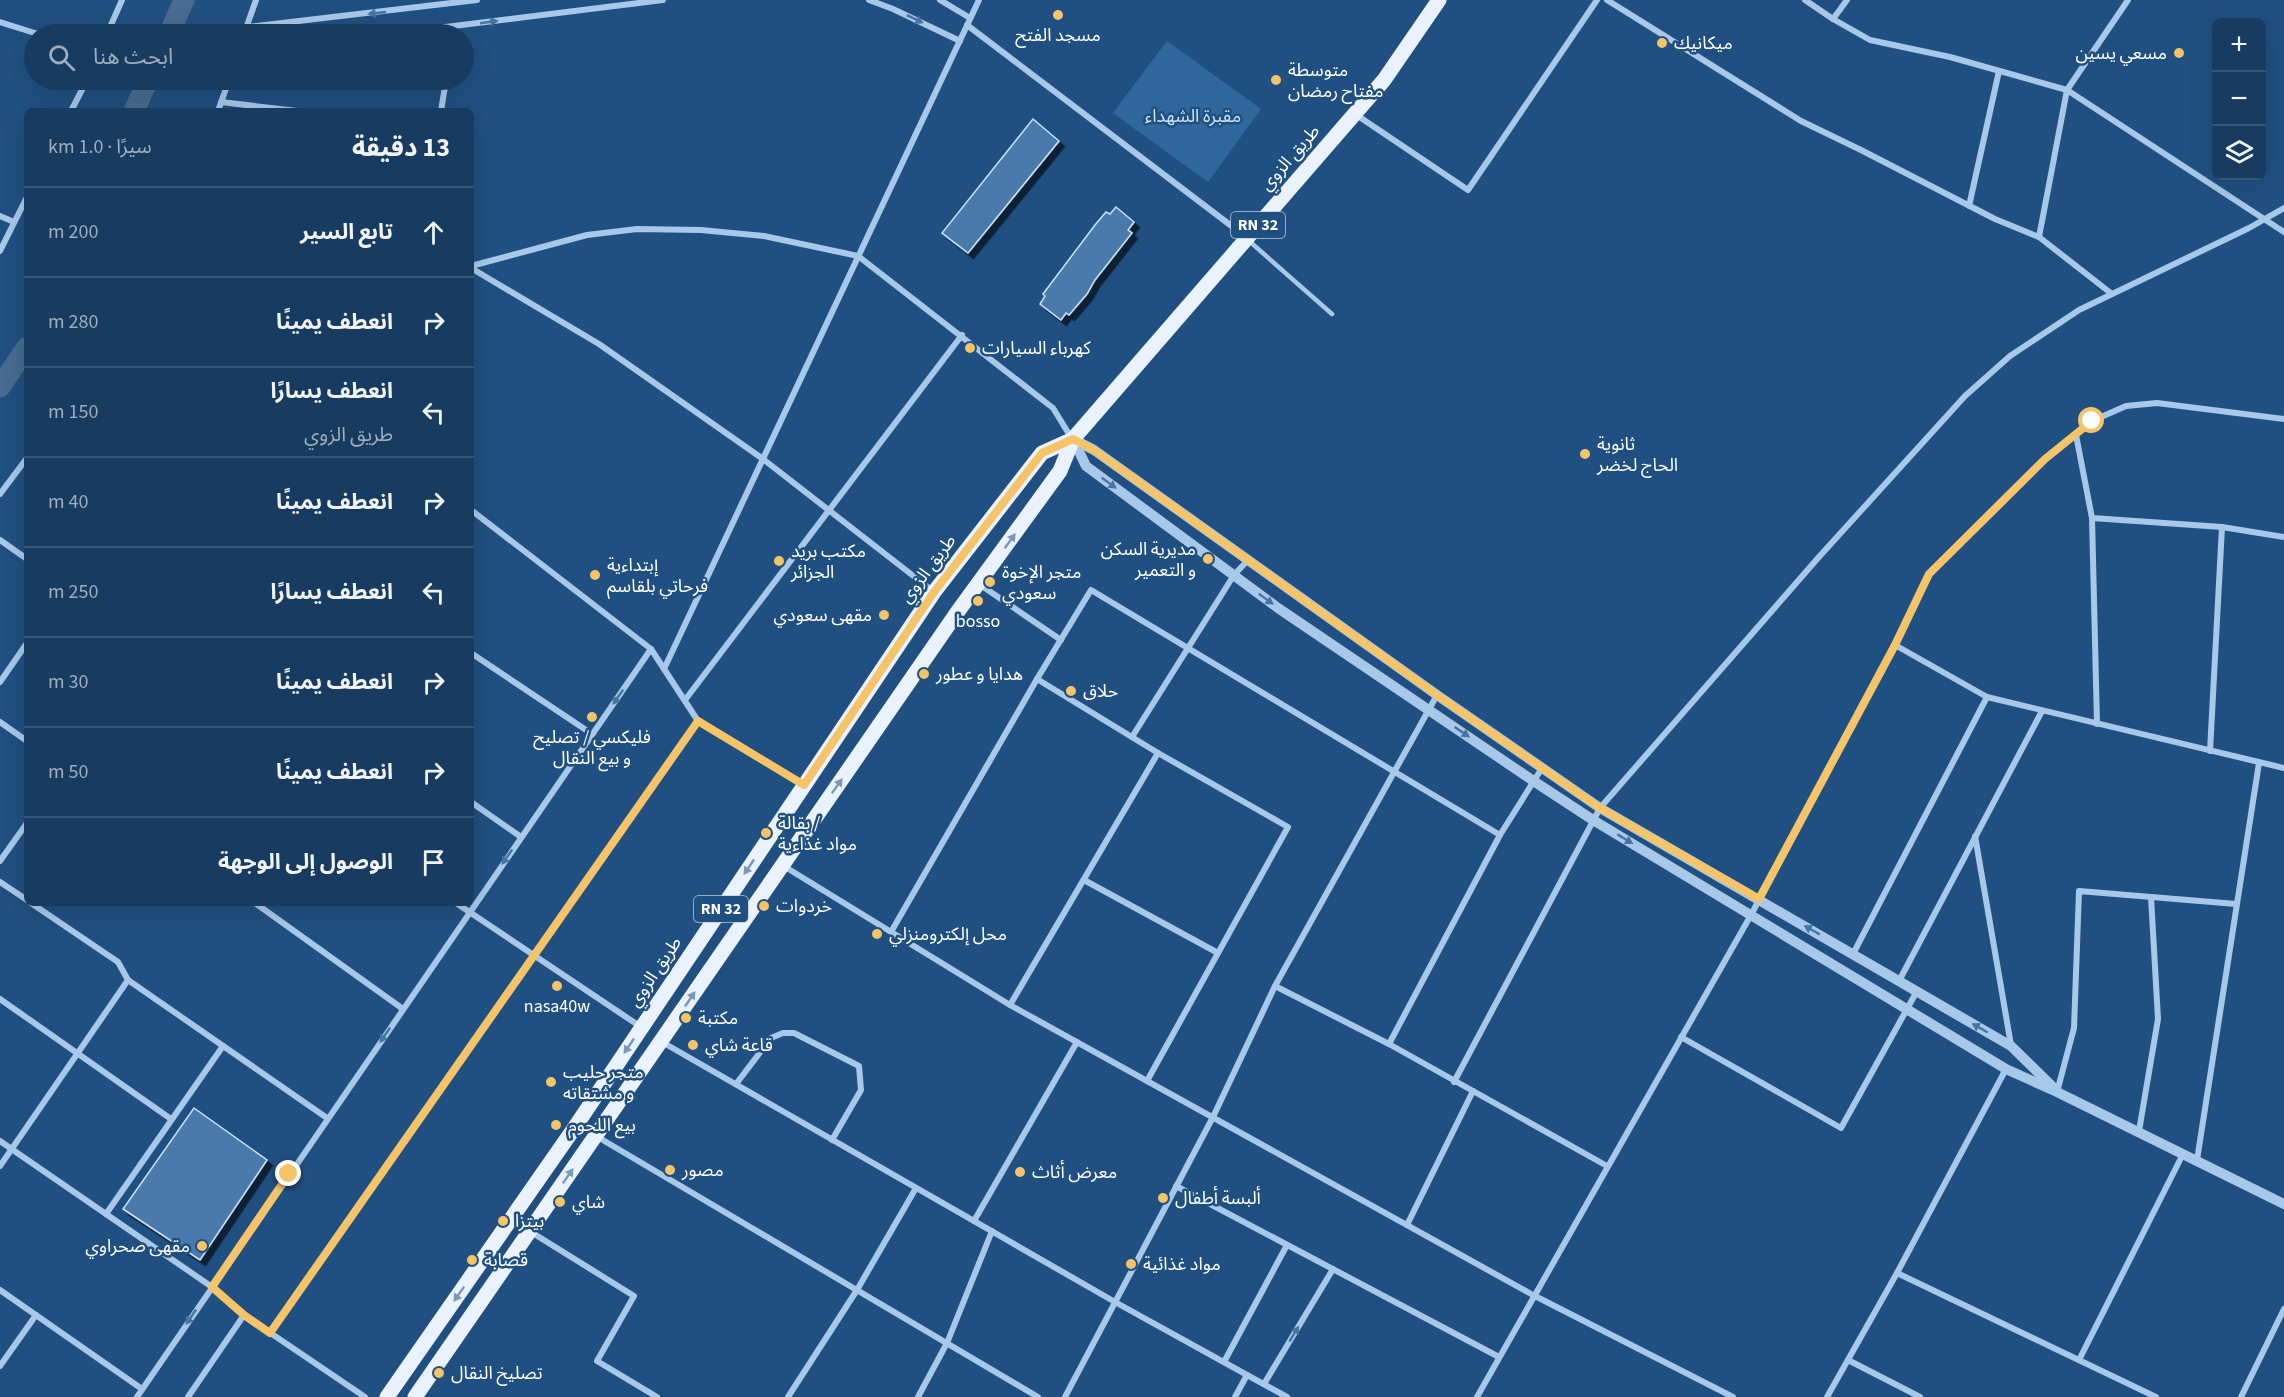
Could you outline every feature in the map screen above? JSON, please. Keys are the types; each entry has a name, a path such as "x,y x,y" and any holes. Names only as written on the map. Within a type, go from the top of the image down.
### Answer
{"main road":[{"name":"طريق الزوي","path":"415,1397 978,583 1060,471 1073,439 1384,80 1437,2"},
{"name":"طريق الزوي","path":"387,1397 641,1027 934,592 1042,453 1073,439"}],"street":[{"path":"111,24 122,0"},
{"path":"248,24 256,0"},
{"path":"273,24 477,0"},
{"path":"474,28 663,0"},
{"path":"869,0 960,41"},
{"path":"940,0 970,18"},
{"path":"664,669 979,0"},
{"path":"1355,113 1468,190 1597,0"},
{"path":"1607,0 1801,121 1969,206 2039,237 2112,294"},
{"path":"1805,0 1870,40 1950,57 2067,90 2284,232"},
{"path":"1833,19 1847,0"},
{"path":"2039,237 2067,90 2128,0"},
{"path":"0,22 24,30"},
{"path":"967,25 1246,238"},
{"path":"1969,206 1999,71"},
{"path":"73,108 82,90"},
{"path":"219,108 225,90"},
{"path":"441,108 444,90"},
{"path":"221,102 269,108"},
{"path":"0,250 24,203"},
{"path":"1454,1082 1600,808 1818,558 1965,396 2010,356 2079,310 2284,208"},
{"path":"0,216 14,222"},
{"path":"474,266 587,235 637,229 700,230 764,236 858,256 1053,408 1073,439 1086,466 1278,608 1535,782 1593,820 2006,1069 2139,1131 2284,1204"},
{"path":"474,269 599,344 762,459 934,592"},
{"path":"685,700 962,335"},
{"path":"1477,1397 1751,915 1895,645 1929,574 2045,459 2092,421 2126,406 2157,403 2284,419"},
{"path":"2076,435 2092,518 2097,724"},
{"path":"1073,439 1094,450 1437,695 1600,808 2011,1046 2057,1092"},
{"path":"0,494 24,462"},
{"path":"474,512 651,649 698,721 804,785"},
{"path":"2092,518 2222,527 2284,537"},
{"path":"2210,751 2222,527"},
{"path":"0,540 24,557"},
{"path":"1132,737 1234,575 1248,560"},
{"path":"978,583 1061,640"},
{"path":"891,932 1037,678 1091,590 1500,835"},
{"path":"1895,645 1987,697 2284,768"},
{"path":"0,682 24,647"},
{"path":"474,906 651,649"},
{"path":"474,655 592,734"},
{"path":"1037,678 1158,753 1287,827 1147,1081"},
{"path":"1065,1397 1213,1117 1275,986 1437,695"},
{"path":"1852,954 1987,697"},
{"path":"1899,981 2042,711"},
{"path":"270,1333 698,721"},
{"path":"0,722 24,739"},
{"path":"1010,1005 1158,753"},
{"path":"2198,1160 2259,762"},
{"path":"1389,1044 1500,835 1542,768"},
{"path":"474,804 521,837"},
{"path":"0,861 24,827"},
{"path":"1974,836 2011,1046"},
{"path":"782,865 1010,1005 1533,1295 1732,1397"},
{"path":"1084,880 1218,953"},
{"path":"0,882 24,898"},
{"path":"2057,1092 2074,1028 2079,891 2236,904"},
{"path":"2139,1131 2158,1019 2151,897"},
{"path":"36,906 117,962 128,980 327,1118"},
{"path":"259,906 403,1009"},
{"path":"460,906 641,1027"},
{"path":"137,1397 474,906"},
{"path":"0,1166 128,980"},
{"path":"1275,986 1389,1044 1607,1166"},
{"path":"1681,1037 1841,1128 1917,992"},
{"path":"0,999 171,1119"},
{"path":"736,1084 771,1038 783,1033 794,1033 859,1066 861,1089 832,1140"},
{"path":"661,1041 1115,1302 1287,1397"},
{"path":"974,1221 1077,1042"},
{"path":"106,1214 223,1046"},
{"path":"1827,1397 1897,1273 2006,1069"},
{"path":"1407,1225 1473,1091"},
{"path":"596,1136 1038,1397"},
{"path":"0,1142 212,1287 244,1315 365,1397"},
{"path":"2079,1360 2183,1153"},
{"path":"1176,1186 1499,1357"},
{"path":"788,1397 857,1290 916,1188"},
{"path":"530,1231 634,1296 597,1361 657,1397"},
{"path":"918,1397 947,1343 992,1231"},
{"path":"1224,1362 1287,1245"},
{"path":"1264,1384 1333,1269"},
{"path":"1897,1273 2156,1397"},
{"path":"0,1290 142,1389"},
{"path":"2241,1397 2284,1309"},
{"path":"0,1366 36,1315"},
{"path":"188,1397 244,1315"},
{"path":"1848,1360 1920,1397"},
{"path":"1236,1397 1247,1375"}],"lane":[{"path":"1246,238 1332,314"}],"green space":[{"name":"مقبرة الشهداء","path":"1167,41 1261,109 1208,182 1113,113"}],"building":[{"path":"1033,119 1059,141 968,253 942,233"},
{"path":"1116,207 1134,222 1128,230 1132,233 1095,280 1087,294 1069,315 1066,313 1061,320 1040,304 1045,296 1043,294 1095,225 1106,212 1110,214"},
{"path":"194,1108 267,1160 200,1260 123,1209"}],"waterway":[{"path":"173,24 184,0"},
{"path":"135,108 143,90"},
{"path":"0,387 24,351"}],"place":[{"name":"مسجد الفتح","path":"1058,15"},
{"name":"ميكانيك","path":"1662,43"},
{"name":"مسعي يسين","path":"2179,53"},
{"name":"متوسطة مفتاح رمضان","path":"1276,80"},
{"name":"كهرباء السيارات","path":"970,348"},
{"name":"ثانوية الحاج لخضر","path":"1585,454"},
{"name":"مديرية السكن و التعمير","path":"1208,559"},
{"name":"مكتب بريد الجزائر","path":"779,561"},
{"name":"إبتداءية فرحاتي بلقاسم","path":"595,575"},
{"name":"متجر الإخوة سعودي","path":"990,582"},
{"name":"bosso","path":"978,601"},
{"name":"مقهى سعودي","path":"884,615"},
{"name":"هدايا و عطور","path":"924,674"},
{"name":"حلاق","path":"1071,691"},
{"name":"فليكسي / تصليح و بيع النقال","path":"592,717"},
{"name":"بقالة / مواد غذاءية","path":"766,833"},
{"name":"خردوات","path":"764,906"},
{"name":"محل إلكترومنزلي","path":"877,934"},
{"name":"nasa40w","path":"557,986"},
{"name":"مكتبة","path":"686,1018"},
{"name":"قاعة شاي","path":"693,1045"},
{"name":"متجر حليب و مشتقاته","path":"551,1082"},
{"name":"بيع اللحوم","path":"556,1125"},
{"name":"مصور","path":"670,1170"},
{"name":"معرض أثاث","path":"1020,1172"},
{"name":"ألبسة أطفال","path":"1163,1198"},
{"name":"شاي","path":"560,1202"},
{"name":"بيتزا","path":"503,1221"},
{"name":"مقهى صحراوي","path":"202,1246"},
{"name":"قصابة","path":"472,1260"},
{"name":"مواد غذائية","path":"1131,1264"},
{"name":"تصليخ النقال","path":"439,1373"}],"route":[{"path":"289,1174 212,1287 244,1315 270,1333 698,721 804,785 934,592 1042,453 1073,439 1094,450 1437,695 1600,808 1759,899 1895,645 1929,574 2045,459 2092,421"}]}
